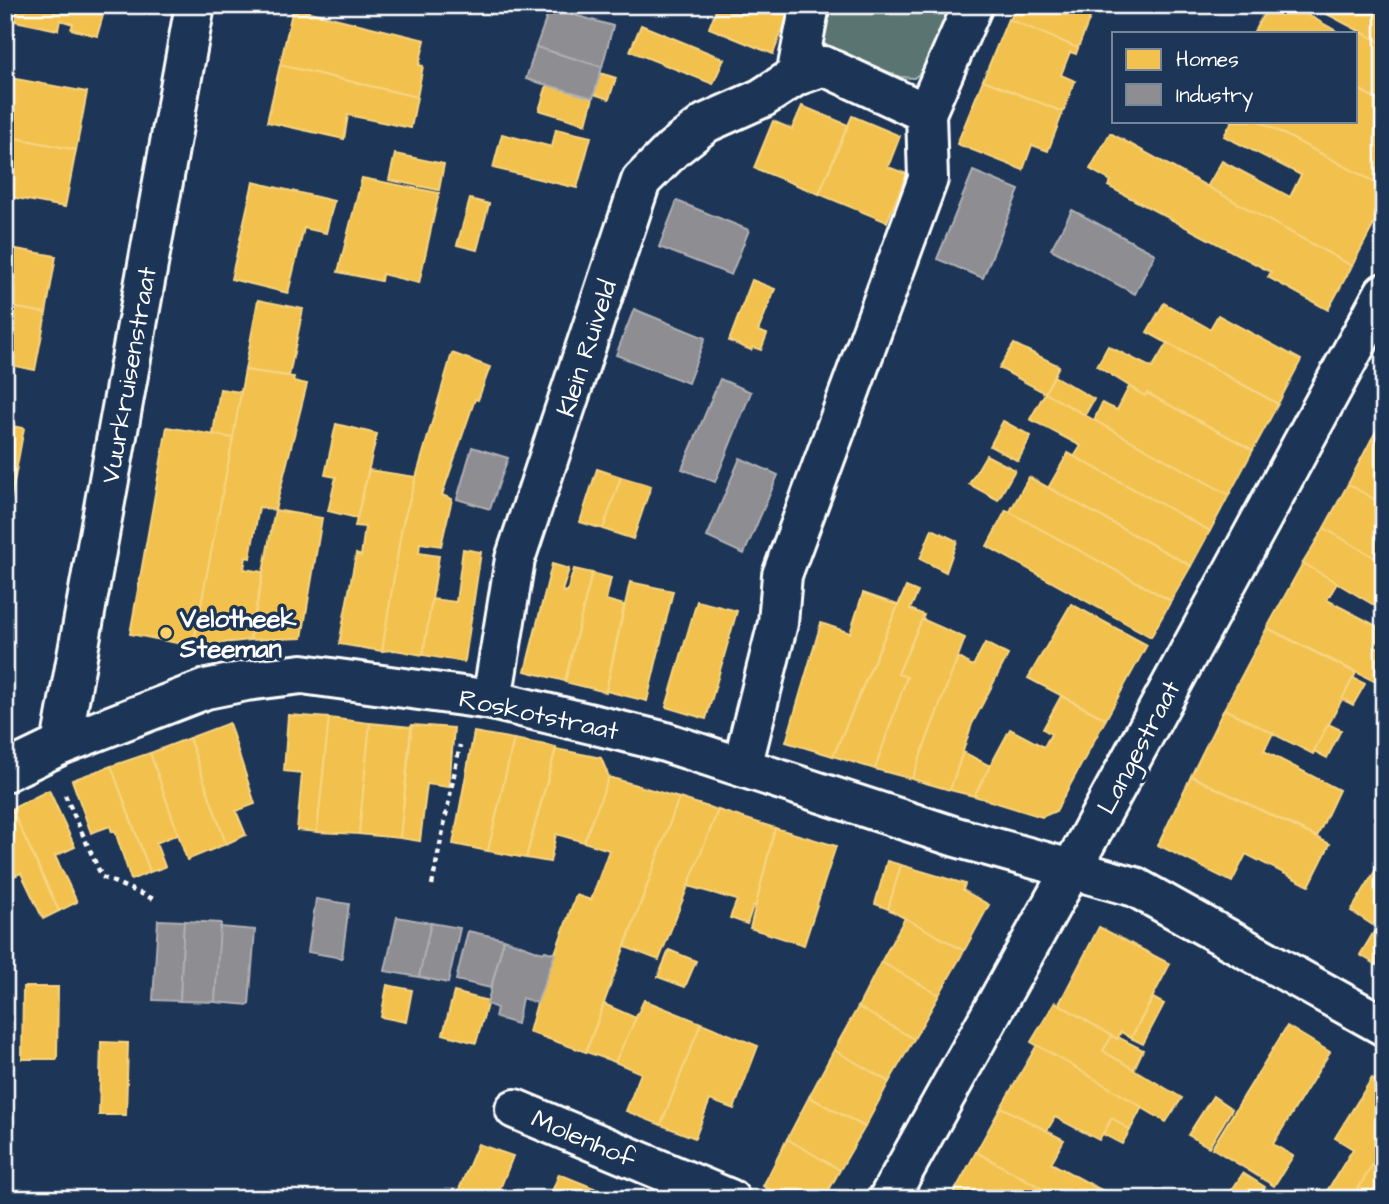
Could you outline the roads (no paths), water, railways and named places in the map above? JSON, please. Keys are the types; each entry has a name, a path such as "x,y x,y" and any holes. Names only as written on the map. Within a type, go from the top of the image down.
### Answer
{"street":[{"name":"Vuurkruisenstraat","path":"53,749 195,5"},
{"path":"796,76 810,5"},
{"path":"742,766 778,623 782,575 928,179 926,113 973,5"},
{"name":"Klein Ruiveld","path":"478,698 515,559 641,181 673,149 706,123 762,98 796,76 824,66 926,113"},
{"name":"Langestraat","path":"888,1199 1072,868 1384,293"},
{"name":"Roskotstraat","path":"5,772 53,749 206,689 302,674 478,698 662,741 956,837 1135,887 1384,1026"},
{"name":"Molenhof","path":"515,1109 730,1199"}],"place":[{"name":"Velotheek Steeman","path":"166,633"}]}
